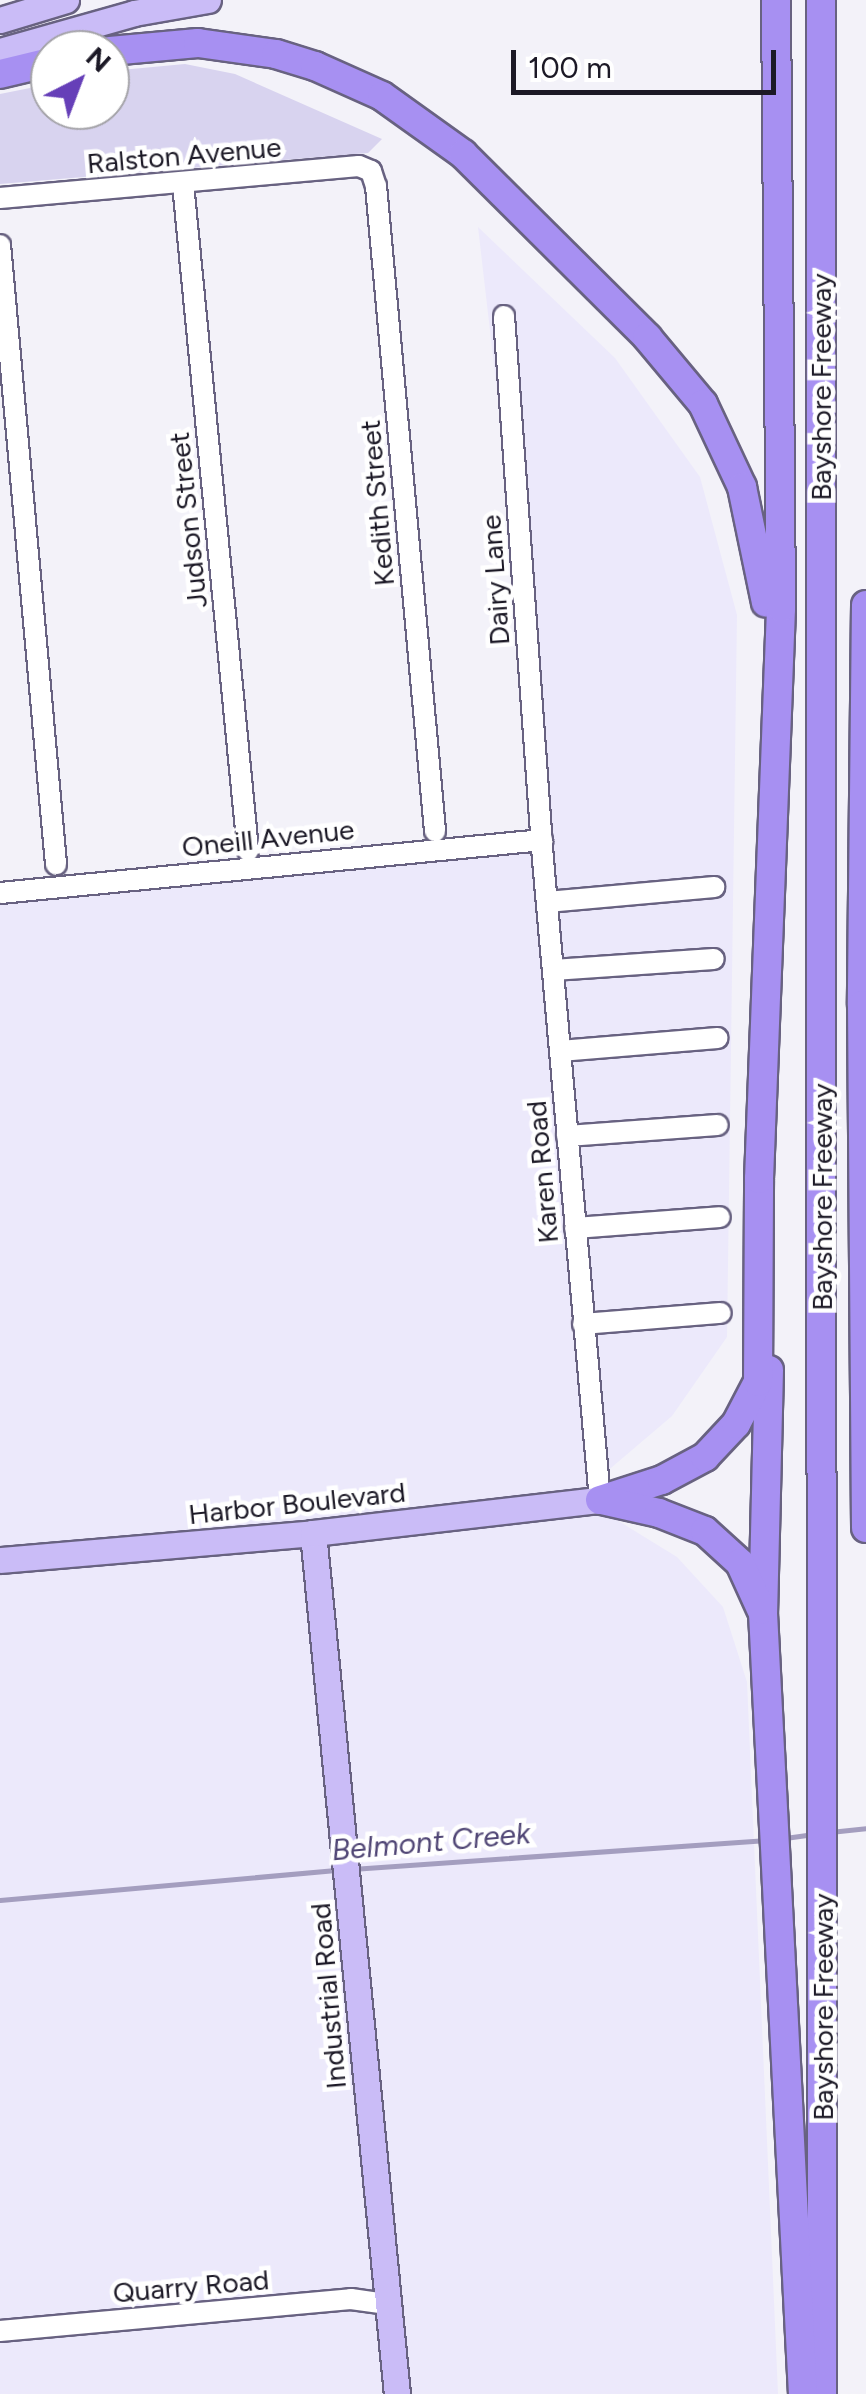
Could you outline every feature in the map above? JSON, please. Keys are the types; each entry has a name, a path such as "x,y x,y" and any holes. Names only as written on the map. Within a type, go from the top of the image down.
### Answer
{"highway":[{"path":"600,1500 662,1480 705,1458 749,1403 760,1360 759,1179 780,608 776,0"},
{"name":"Bayshore Freeway","path":"821,0 822,2394"},
{"path":"130,49 198,44 276,54 315,66 411,114 476,166 647,337 703,404 730,456 751,517 776,678"},
{"path":"0,74 30,67"},
{"name":"Bayshore Freeway","path":"866,605 866,1528"},
{"path":"759,1179 770,1285 763,1613 803,2394"},
{"path":"600,1500 671,1516 705,1530 740,1563 763,1613"}],"main road":[{"path":"0,20 66,0"},
{"path":"0,51 119,17 208,0"},
{"name":"Harbor Boulevard","path":"0,1560 313,1533 600,1500"},
{"name":"Industrial Road","path":"313,1533 397,2394"}],"street":[{"name":"Ralston Avenue","path":"0,198 359,166 371,171"},
{"name":"Kedith Street","path":"371,171 376,186 434,831"},
{"name":"Judson Street","path":"183,184 248,851"},
{"path":"0,245 56,864"},
{"name":"Dairy Lane","path":"504,316 542,840"},
{"name":"Oneill Avenue","path":"0,893 542,840"},
{"name":"Karen Road","path":"542,840 600,1500"},
{"path":"547,902 714,887"},
{"path":"553,970 714,958"},
{"path":"560,1051 717,1038"},
{"path":"567,1136 718,1125"},
{"path":"574,1228 720,1217"},
{"path":"583,1324 722,1313"},
{"name":"Quarry Road","path":"0,2331 352,2298 386,2304"}],"shaded area":[{"path":"185,64 235,74 382,139 368,153 0,184 0,94 30,88 30,130 130,130 130,69"},
{"path":"478,227 615,358 700,477 737,615 727,1337 672,1416 578,1496 677,1557 723,1607 747,1682 778,2394 0,2394 0,897 548,831"}],"waterway":[{"name":"Belmont Creek","path":"830,1832 866,1828"},
{"name":"Belmont Creek","path":"785,1838 814,1834"},
{"name":"Belmont Creek","path":"352,1869 765,1840"},
{"name":"Belmont Creek","path":"0,1900 336,1870"}]}
